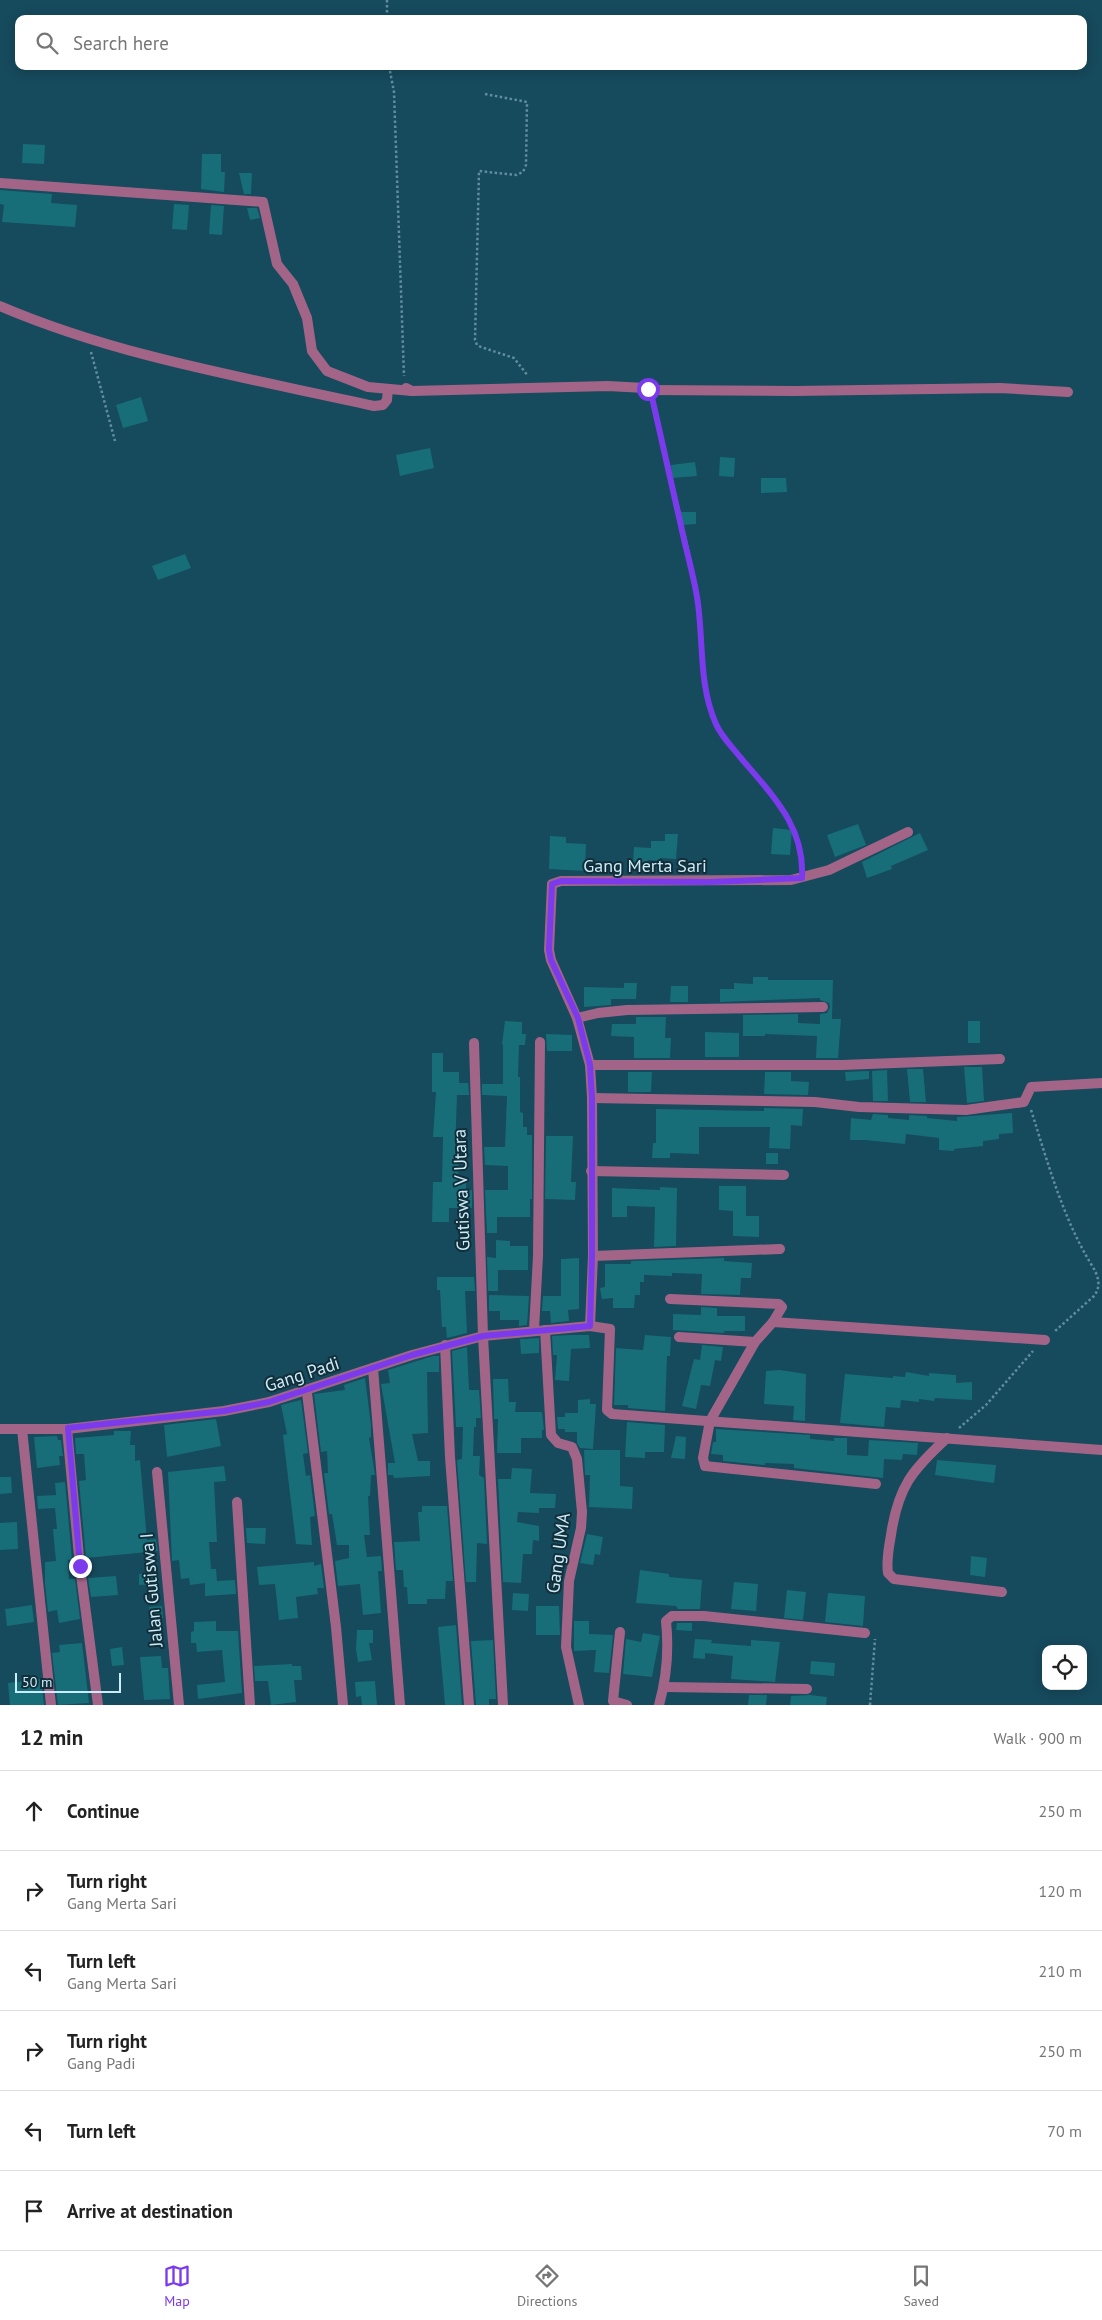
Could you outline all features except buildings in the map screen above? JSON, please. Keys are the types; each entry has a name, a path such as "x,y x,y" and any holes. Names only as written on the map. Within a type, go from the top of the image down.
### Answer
{"street":[{"path":"0,183 263,202 277,264 293,284 307,318 312,351 327,371 368,387 408,389 608,386 650,391 1000,388 1068,392"},
{"path":"0,306 87,338 192,366 374,406 383,405 387,400 388,389"},
{"name":"Gang Merta Sari","path":"590,1326 592,1098 590,1065 578,1018 551,960 549,950 552,884 561,881 710,882 802,878 829,870 908,832"},
{"path":"578,1018 598,1013 627,1010 823,1007"},
{"path":"534,1330 538,1256 540,1042"},
{"name":"Gutiswa V Utara","path":"474,1043 483,1336 503,1705"},
{"path":"590,1065 842,1065 1000,1059"},
{"path":"592,1098 815,1102 859,1107 966,1110 1024,1102 1031,1088 1102,1083"},
{"path":"591,1171 784,1175"},
{"path":"592,1256 780,1250"},
{"path":"670,1299 779,1304 782,1307 773,1322 755,1342 710,1421 703,1458 705,1466 876,1484"},
{"path":"773,1322 1045,1340"},
{"name":"Gang Padi","path":"0,1429 68,1428 224,1411 269,1402 373,1368 483,1336 590,1326 610,1328 607,1410 609,1413 710,1421"},
{"name":"Gang UMA","path":"545,1330 551,1435 558,1443 572,1447 575,1451 578,1468 581,1528 569,1581 566,1647 578,1705"},
{"path":"680,1337 755,1342"},
{"path":"445,1346 450,1458 469,1705"},
{"path":"373,1368 400,1705"},
{"path":"307,1393 336,1627 343,1705"},
{"path":"710,1421 1102,1450"},
{"path":"22,1428 51,1705"},
{"path":"68,1428 80,1566 98,1705"},
{"path":"947,1438 918,1466 903,1487 893,1522 888,1553 888,1573 894,1579 1002,1592"},
{"name":"Jalan Gutiswa I","path":"157,1472 179,1705"},
{"path":"236,1502 250,1705"},
{"path":"660,1705 669,1644 666,1621 672,1616 704,1616 865,1633"},
{"path":"620,1632 613,1702 626,1705"},
{"path":"664,1688 806,1689"}],"path":[{"path":"387,0 387,15"},
{"path":"390,70 394,92 408,389"},
{"path":"485,94 527,102 526,165 523,172 516,175 479,171 475,340 477,345 481,347 514,358 536,387"},
{"path":"87,338 115,441"},
{"path":"650,391 697,596 703,643 703,676 711,713 716,726 764,786 795,830 802,852 802,878"},
{"path":"947,1438 986,1405 1034,1349 1098,1291 1098,1278 1068,1221 1029,1106 1024,1102"},
{"path":"865,1633 872,1634 875,1642 870,1705"}],"route":[{"path":"80,1566 68,1428 224,1411 269,1402 412,1355 483,1336 590,1326 592,1098 590,1065 578,1018 551,960 549,950 550,889 552,884 561,881 710,882 792,880 802,878 803,864 802,852 795,830 764,786 716,726 711,713 703,676 703,643 697,596 651,393 648,389"}]}
